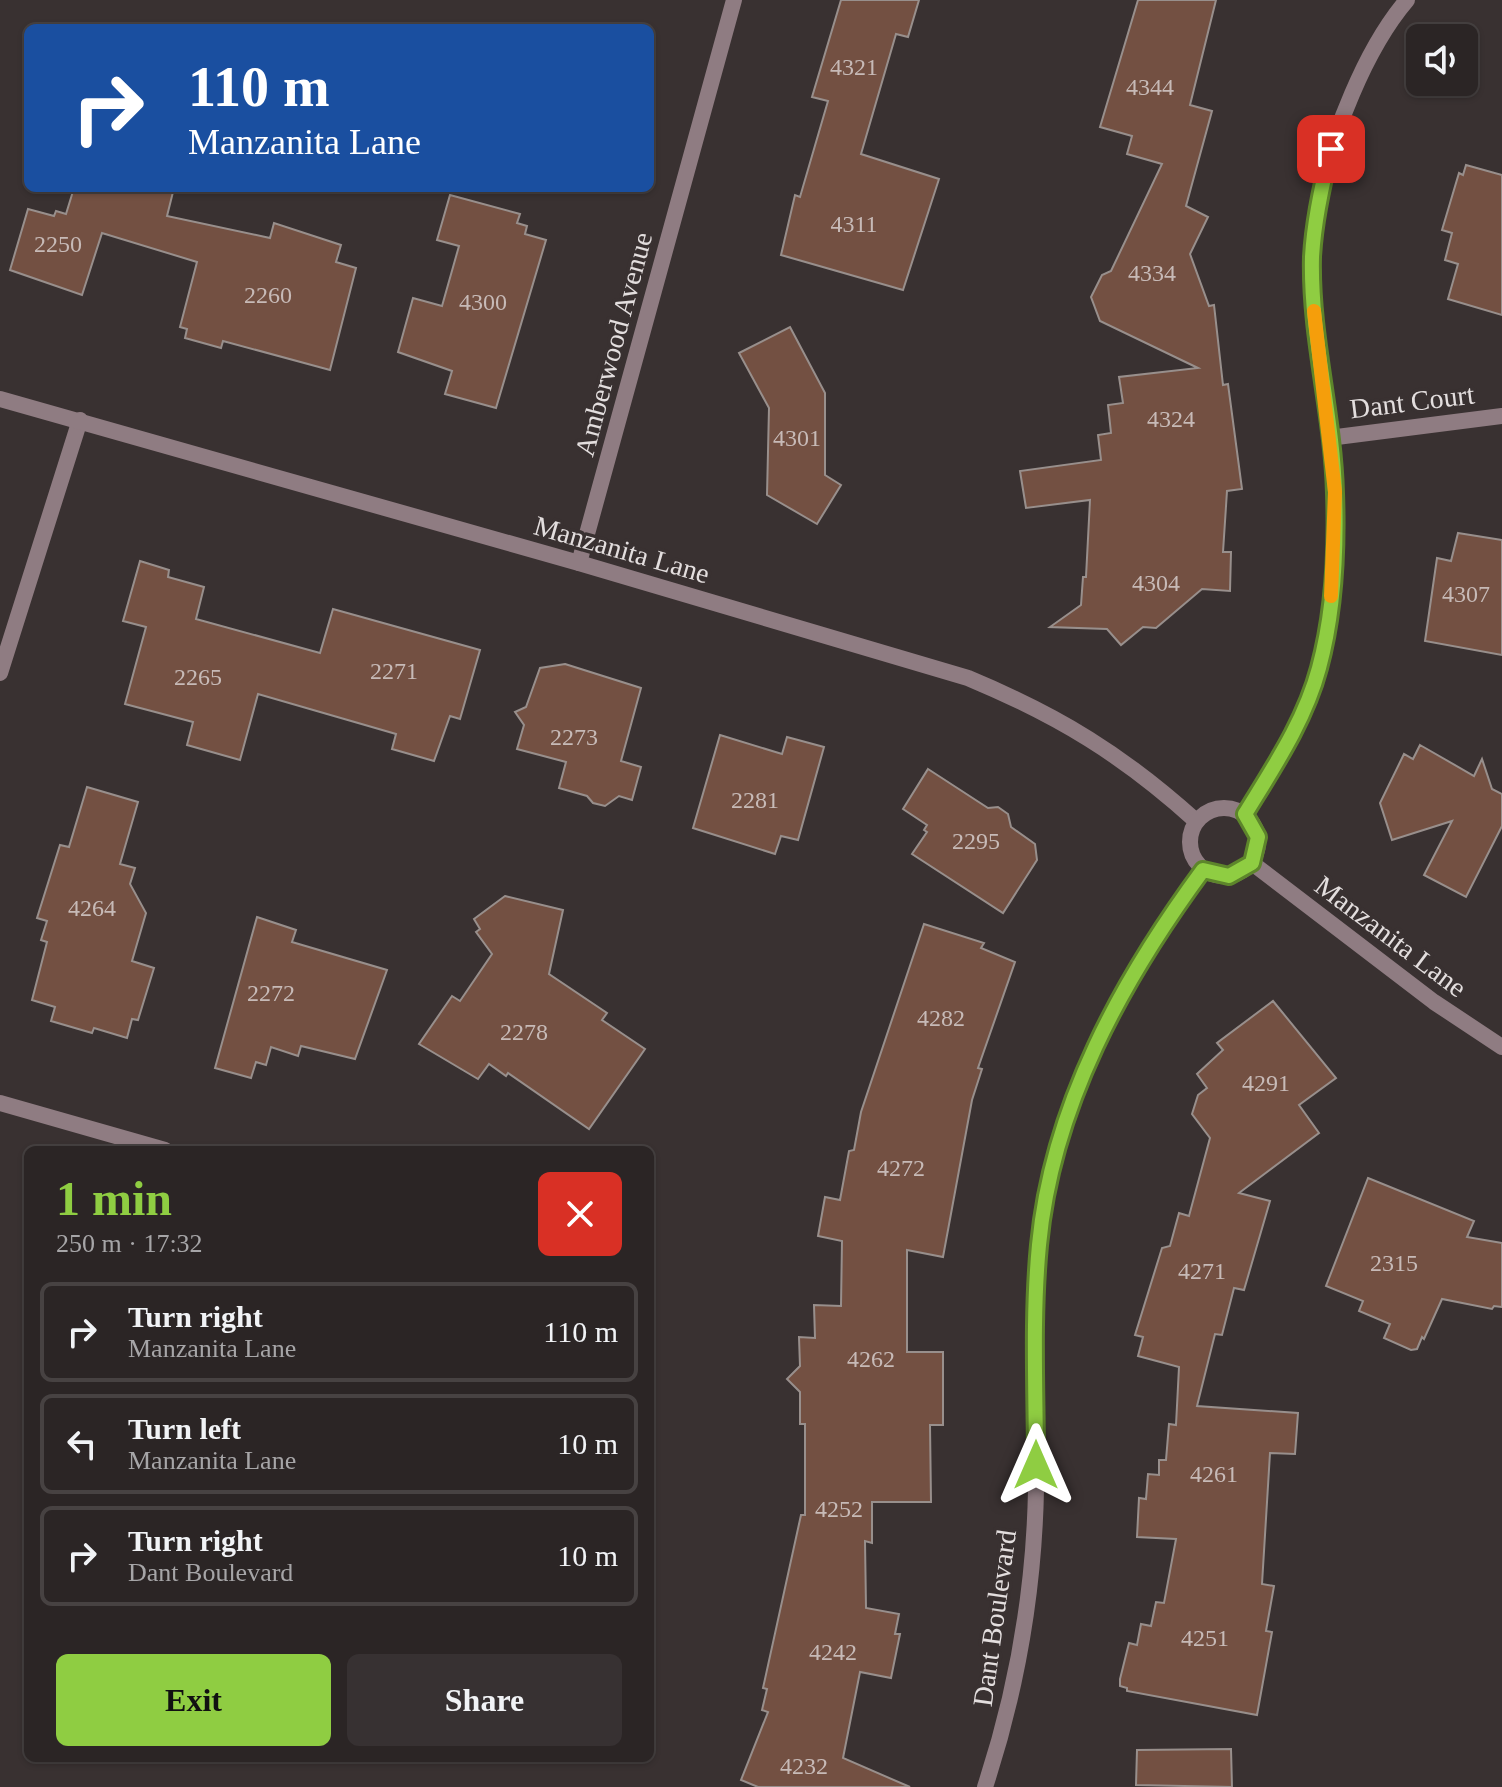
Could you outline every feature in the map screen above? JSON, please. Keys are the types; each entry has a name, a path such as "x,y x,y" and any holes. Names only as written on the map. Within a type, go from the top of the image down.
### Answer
{"street":[{"name":"Amberwood Avenue","path":"579,563 734,0"},
{"path":"1245,814 1302,714 1326,641 1334,562 1335,492 1315,325 1312,256 1320,191 1337,128 1364,66 1407,0"},
{"name":"Manzanita Lane","path":"0,399 579,563 913,660 980,683 1018,699 1110,750 1145,775 1196,821"},
{"name":"Dant Court","path":"1329,438 1502,416"},
{"path":"0,673 80,420"},
{"path":"1219,807 1232,808 1245,814 1258,837 1252,863 1229,876 1203,870 1189,847 1196,821 1219,807"},
{"name":"Manzanita Lane","path":"1252,863 1434,1002 1502,1047"},
{"name":"Dant Boulevard","path":"985,1787 1010,1707 1028,1606 1036,1491 1037,1279 1051,1177 1085,1071 1123,989 1151,941 1203,870"},
{"path":"0,1103 151,1146"}],"building":[{"path":"841,0 919,0 908,37 896,34 861,154 939,179 903,290 781,255 795,195 800,197 828,101 812,97"},
{"path":"1138,0 1216,0 1190,105 1212,111 1186,206 1208,217 1190,254 1209,306 1214,305 1223,385 1228,384 1242,489 1227,491 1223,552 1231,552 1230,591 1202,589 1156,628 1143,627 1121,645 1107,629 1050,627 1081,605 1083,577 1086,577 1090,500 1026,508 1020,471 1101,460 1098,435 1111,433 1108,405 1123,403 1119,377 1198,368 1100,321 1091,297 1102,275 1111,271 1162,164 1127,154 1132,136 1100,127"},
{"path":"1466,165 1502,175 1502,315 1448,299 1458,264 1445,260 1452,233 1442,230 1459,173 1463,175"},
{"path":"73,192 173,192 167,216 270,238 274,223 341,245 336,262 356,268 330,370 223,341 221,348 185,338 187,329 180,327 197,262 102,233 82,295 10,270 28,209 54,216 56,211 66,214"},
{"path":"450,195 520,214 517,223 527,226 525,234 546,240 496,408 445,394 452,371 398,352 413,298 442,306 459,246 437,240"},
{"path":"790,327 825,393 825,475 841,485 817,524 767,495 769,408 739,353"},
{"path":"1458,533 1502,540 1502,655 1425,641 1437,558 1451,561"},
{"path":"140,561 169,570 168,577 204,587 196,619 320,653 333,609 480,650 460,719 450,716 434,761 392,749 396,734 258,694 240,760 187,745 193,722 125,704 146,627 123,621"},
{"path":"565,664 641,688 621,761 641,767 632,800 619,796 605,806 593,803 587,796 559,788 566,762 517,749 524,725 515,712 526,707 540,668"},
{"path":"720,735 782,754 787,737 824,747 798,840 781,836 775,854 693,828"},
{"path":"1420,745 1474,776 1482,759 1492,789 1502,794 1502,826 1466,897 1424,875 1452,821 1392,840 1380,803 1404,754 1413,759"},
{"path":"928,769 988,808 998,807 1008,814 1011,827 1035,844 1037,860 1003,913 912,854 927,832 924,830 927,825 903,809"},
{"path":"87,787 138,802 120,864 135,868 130,884 146,913 132,961 154,968 138,1020 132,1019 127,1038 94,1028 92,1033 51,1021 55,1007 32,1000 47,942 41,940 47,921 37,918 60,845 69,847"},
{"path":"505,896 563,910 549,974 607,1013 602,1020 645,1049 589,1129 508,1073 506,1076 489,1064 478,1079 419,1044 452,996 460,1001 492,954 476,932 480,929 474,919"},
{"path":"257,917 296,930 292,942 387,970 355,1059 301,1046 298,1056 271,1047 266,1065 256,1062 251,1078 215,1068"},
{"path":"924,924 984,943 981,948 1015,962 978,1068 982,1069 972,1100 943,1257 907,1250 907,1352 943,1352 943,1425 930,1425 931,1502 872,1502 872,1543 865,1541 866,1608 899,1614 895,1634 900,1634 891,1678 860,1672 843,1758 910,1787 758,1787 741,1780 768,1712 762,1710 767,1689 763,1688 801,1515 805,1515 805,1424 800,1424 800,1392 787,1379 800,1366 799,1337 815,1338 814,1305 841,1306 842,1241 818,1236 825,1197 840,1200 849,1151 854,1150 861,1112"},
{"path":"1273,1001 1336,1078 1299,1105 1319,1133 1239,1193 1270,1201 1244,1290 1234,1288 1222,1335 1215,1334 1197,1406 1298,1413 1295,1454 1270,1453 1262,1584 1274,1586 1266,1631 1272,1632 1257,1715 1127,1691 1127,1688 1120,1686 1120,1679 1129,1643 1137,1645 1141,1624 1151,1626 1156,1602 1164,1603 1176,1539 1137,1537 1139,1498 1146,1499 1148,1474 1159,1475 1159,1460 1166,1460 1169,1424 1176,1425 1179,1367 1138,1356 1143,1337 1135,1335 1162,1248 1170,1246 1179,1213 1189,1216 1210,1138 1192,1114 1198,1095 1207,1088 1197,1074 1223,1050 1217,1043"},
{"path":"1368,1178 1474,1221 1467,1237 1502,1243 1502,1307 1494,1306 1492,1309 1442,1299 1424,1339 1422,1337 1417,1349 1411,1350 1384,1338 1390,1324 1359,1311 1363,1301 1326,1286"},
{"path":"1231,1749 1232,1787 1136,1785 1137,1750"}],"slow traffic":[{"path":"1314,311 1335,492 1331,596"}],"route":[{"path":"1036,1465 1039,1244 1054,1163 1085,1071 1123,989 1151,941 1203,870 1229,876 1252,863 1258,850 1258,837 1245,814 1302,714 1326,641 1334,562 1335,492 1315,325 1312,256 1320,191 1331,149"}]}
